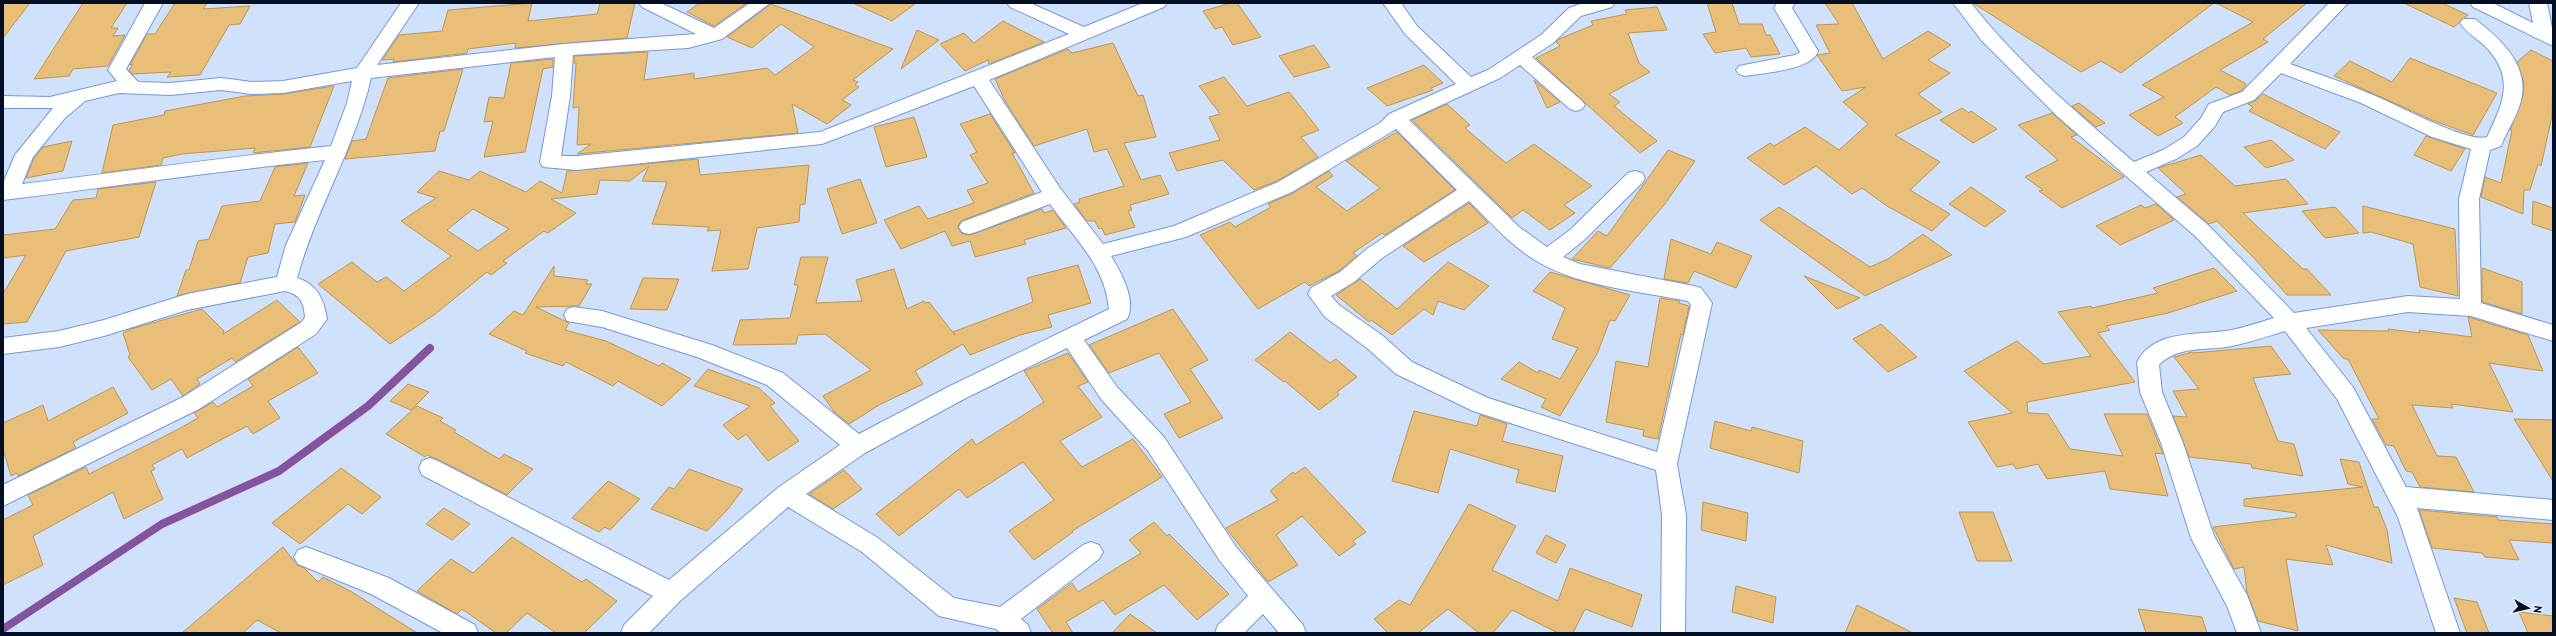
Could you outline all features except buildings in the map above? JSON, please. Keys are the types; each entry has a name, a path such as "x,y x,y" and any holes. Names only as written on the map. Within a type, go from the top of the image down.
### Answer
{"street":[{"path":"132,86 117,70 154,3"},
{"path":"285,284 296,245 338,152 356,103 363,73 403,16 410,3"},
{"path":"648,3 695,28 716,35"},
{"path":"3,102 50,103 119,87 132,86 170,89 221,84 252,88 283,87 363,73 564,50 688,42 716,35 761,3"},
{"path":"1016,3 1082,33"},
{"path":"564,50 561,96 550,162 577,163 822,138 978,78 1082,33 1158,3"},
{"path":"1392,3 1410,30 1469,86"},
{"path":"1099,252 1179,232 1285,187 1387,127 1396,118 1469,86 1521,58 1547,39 1575,12 1591,6 1606,3"},
{"path":"1745,70 1800,60 1808,55 1809,51 1783,8 1786,3"},
{"path":"1962,3 1988,37 2064,112 2131,171 2149,183 2202,232 2290,322 2345,394 2409,516 2448,633"},
{"path":"2131,171 2187,146 2206,127 2216,108 2248,96 2339,3"},
{"path":"2479,3 2548,37"},
{"path":"2538,3 2548,37"},
{"path":"2279,66 2367,99 2440,132 2481,146 2494,141 2512,96 2512,77 2505,60 2487,37 2469,23"},
{"path":"1521,58 1576,105"},
{"path":"633,633 671,593 787,494 857,446 956,393 1120,313 1120,297 1099,252 1054,195 978,78"},
{"path":"6,192 24,155 57,115 80,96"},
{"path":"1396,118 1512,232 1547,258 1576,271 1694,294 1702,303 1666,464 1674,515 1673,633"},
{"path":"2471,308 2469,199 2481,146"},
{"path":"6,192 163,174 212,165 338,152"},
{"path":"1547,258 1577,235 1634,178"},
{"path":"1470,191 1375,253 1347,277 1318,294 1332,311 1375,342 1404,368 1481,405 1666,464"},
{"path":"969,227 1054,195"},
{"path":"3,346 59,339 187,302 285,284 297,285 310,295 316,319 309,328 191,404 3,496"},
{"path":"2249,633 2238,603 2203,538 2172,443 2151,392 2148,362 2161,349 2193,341 2231,338 2290,322 2408,304 2471,308 2553,333"},
{"path":"574,315 602,319 660,337 775,379 857,446"},
{"path":"1071,337 1109,392 1156,444 1228,554 1294,633"},
{"path":"430,468 671,593"},
{"path":"787,494 870,545 948,608 1011,626 1091,552"},
{"path":"2398,496 2553,510"},
{"path":"306,556 380,586 466,633"},
{"path":"1227,633 1264,597"}],"waterway":[{"path":"3,629 162,524 279,471 368,406 430,348"}]}
